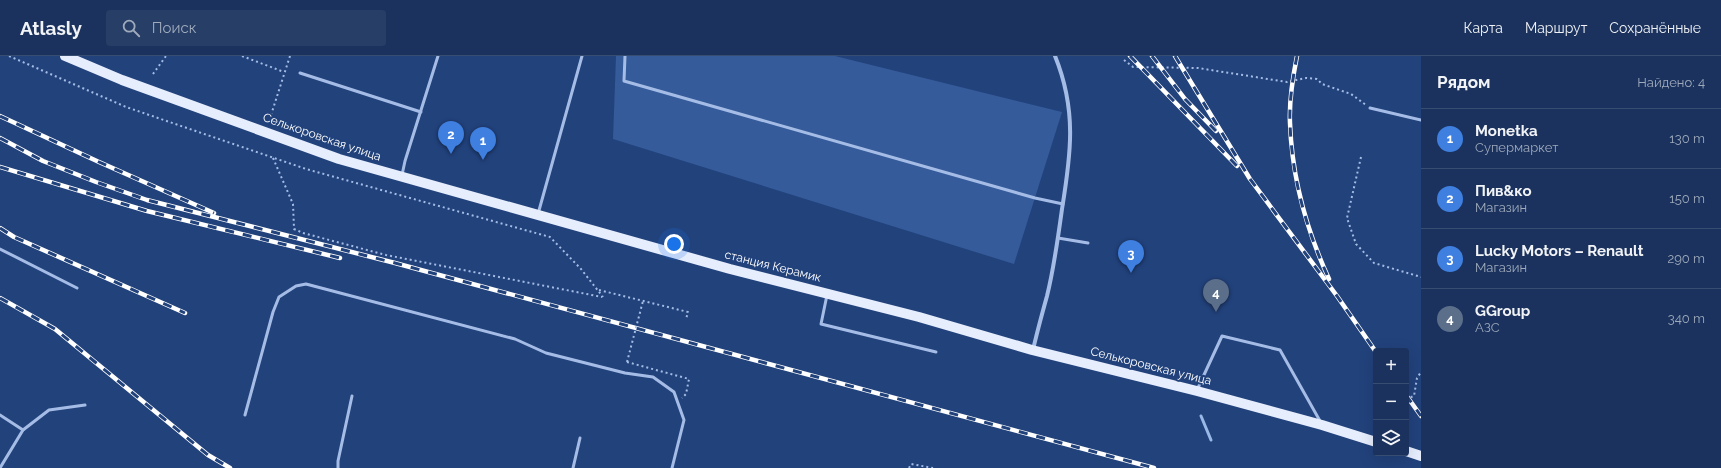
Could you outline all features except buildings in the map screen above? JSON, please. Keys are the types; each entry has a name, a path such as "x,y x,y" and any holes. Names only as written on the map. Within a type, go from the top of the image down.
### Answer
{"main road":[{"name":"Селькоровская улица","path":"65,56 122,80 339,159 622,238"},
{"name":"станция Керамик","path":"622,238 730,269 919,317"},
{"name":"Селькоровская улица","path":"919,317 1032,350 1197,391 1322,425 1373,441"},
{"path":"1409,452 1421,456"}],"street":[{"path":"1032,350 1047,296 1058,238 1071,140 1069,102 1061,69 1055,56"}],"lane":[{"path":"402,176 405,161 438,56"},
{"path":"538,214 582,56"},
{"path":"625,56 624,81 1028,196 1063,204"},
{"path":"300,73 420,112"},
{"path":"1370,108 1421,120"},
{"path":"1058,238 1088,243"},
{"path":"0,249 77,288"},
{"path":"245,414 273,312 279,297 296,286 306,284 516,339 546,353 625,373 653,377 674,392 684,420 672,468"},
{"path":"827,293 822,324 936,352"},
{"path":"1197,391 1206,368 1222,336 1280,350 1322,425"},
{"path":"338,468 338,461 352,396"},
{"path":"0,468 23,430 49,410 85,405"},
{"path":"0,415 23,430"},
{"path":"573,468 580,438"}],"path":[{"path":"10,56 126,107 273,158 306,169 550,237 581,269 603,297 386,255 294,229 293,204 273,158"},
{"path":"153,74 166,56"},
{"path":"242,56 284,72"},
{"path":"271,115 290,56"},
{"path":"1124,60 1132,67 1198,68 1287,82 1306,78 1318,79 1322,84 1351,94 1370,108"},
{"path":"1361,157 1348,218 1356,244 1374,263 1421,277"},
{"path":"598,290 688,312 686,319"},
{"path":"643,301 627,362 689,379 686,394 678,403"},
{"path":"1409,398 1414,396 1417,378 1421,372"},
{"path":"909,468 910,464 933,468"}],"shaded area":[{"path":"616,56 835,56 1062,112 1014,264 613,139"}],"waterway":[{"path":"1201,416 1211,440"}],"railway":[{"path":"1130,56 1237,166"},
{"path":"1152,56 1185,99 1216,131"},
{"path":"1175,56 1250,179 1337,296 1373,348"},
{"path":"1297,56 1290,107 1291,144 1297,184 1307,222 1313,241 1329,279"},
{"path":"0,116 214,213"},
{"path":"0,138 43,161 147,200 395,263 1154,468"},
{"path":"0,167 147,211 340,258"},
{"path":"0,228 14,237 185,313"},
{"path":"0,298 55,329 208,455 230,468"},
{"path":"1409,399 1421,416"}],"place":[{"name":"Пив&ко","path":"451,154"},
{"name":"Monetka","path":"483,160"},
{"name":"Lucky Motors – Renault","path":"1131,273"},
{"name":"GGroup","path":"1216,312"}]}
